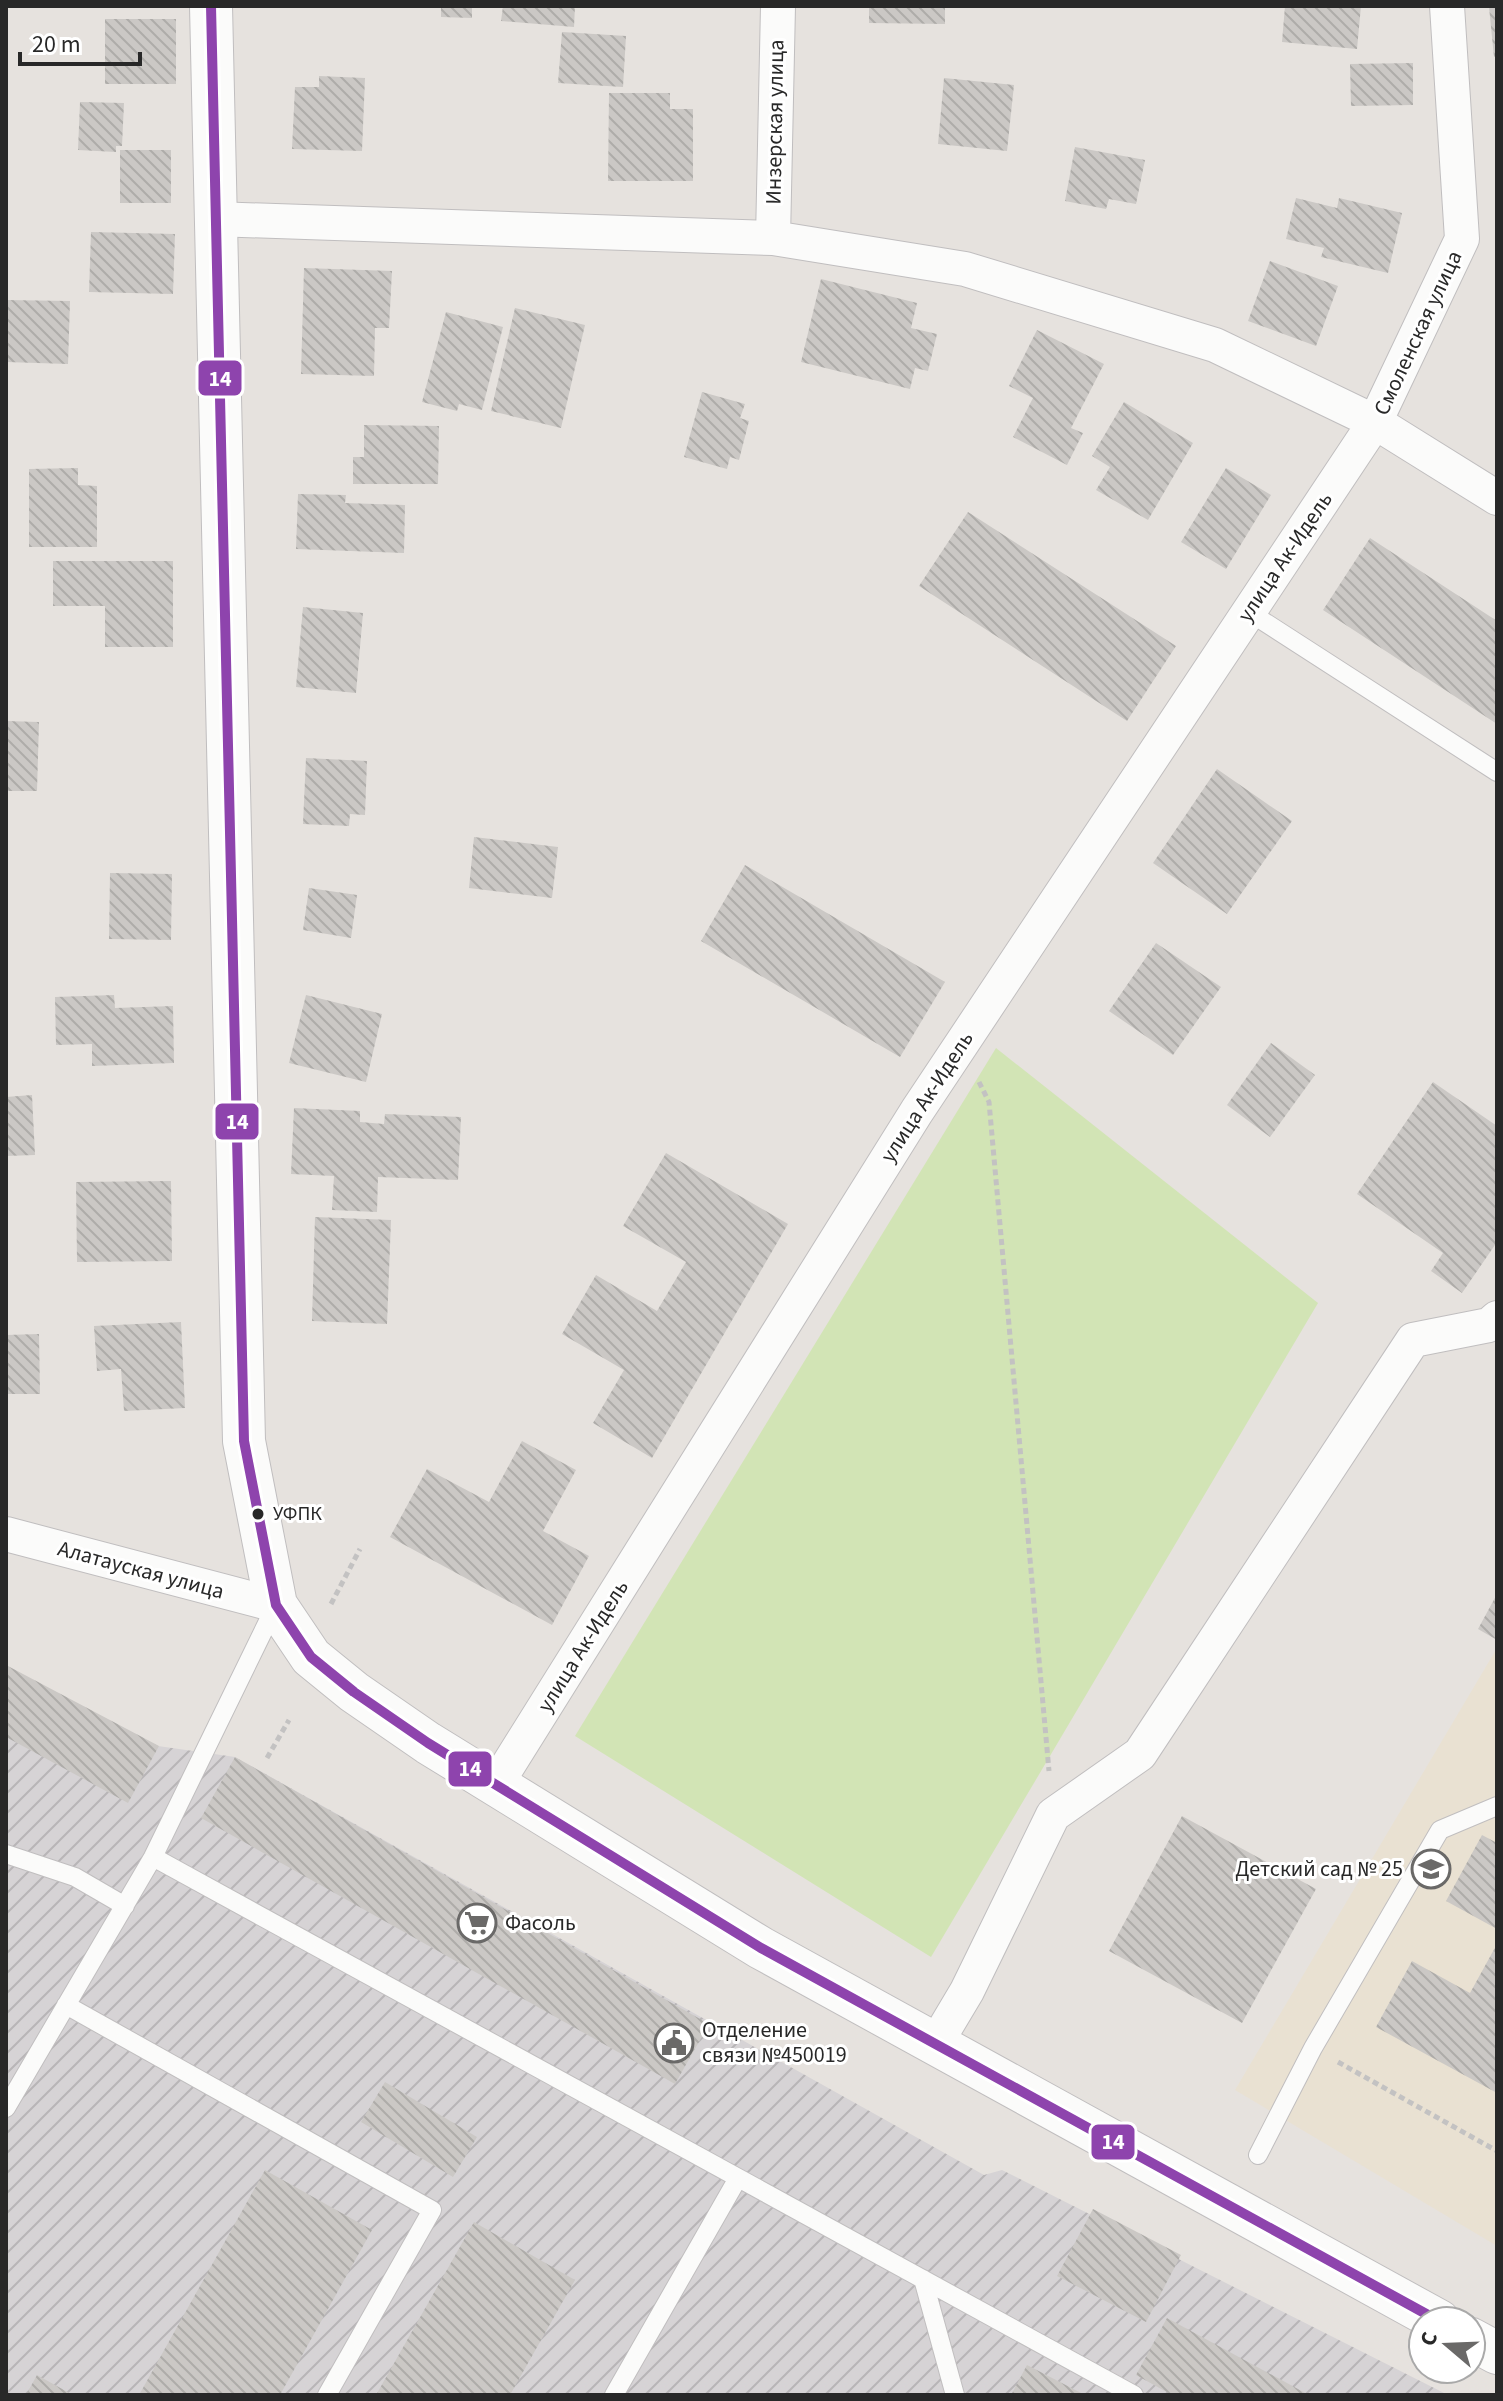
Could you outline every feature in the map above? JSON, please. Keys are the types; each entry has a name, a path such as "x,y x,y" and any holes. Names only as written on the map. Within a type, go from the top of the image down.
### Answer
{"street":[{"path":"211,6 244,1441 276,1605 311,1657 354,1692 761,1948 1410,2305"},
{"name":"Инзерская улица","path":"773,238 778,6"},
{"name":"Смоленская улица","path":"1447,6 1462,239 1375,422 1497,498"},
{"path":"214,219 773,238 965,269 1215,345 1375,422"},
{"name":"улица Ак-Идель","path":"497,1783 961,1045 1375,422"},
{"path":"936,2043 967,1991 1053,1815 1140,1754 1413,1340 1489,1325 1497,1318"},
{"name":"Алатауская улица","path":"6,1534 276,1605"}],"lane":[{"path":"1249,612 1497,772"},
{"path":"6,2108 153,1857 276,1605"},
{"path":"1258,2155 1313,2048 1440,1830 1497,1806"},
{"path":"6,1854 75,1877 125,1906"},
{"path":"153,1857 1134,2395"},
{"path":"66,2005 432,2210 327,2395"},
{"path":"614,2395 738,2178"},
{"path":"923,2279 955,2395"}],"path":[{"path":"961,1045 989,1102 1053,1815"},
{"path":"331,1604 360,1549"},
{"path":"267,1758 289,1720"},
{"path":"1313,2048 1497,2151"}],"shaded area":[{"name":"Детский сад № 25","path":"1497,1648 1497,2246 1235,2090"},
{"path":"6,1670 158,1746 235,1757 984,2175 1002,2170 1407,2374 1407,2385 1428,2385 1448,2395 6,2395"}],"green space":[{"path":"996,1048 1318,1303 931,1957 575,1736"}],"building":[{"path":"441,6 472,6 472,18 441,17"},
{"path":"503,6 575,6 574,27 501,21"},
{"path":"869,6 945,6 945,24 869,23"},
{"path":"1285,6 1361,6 1357,49 1282,42"},
{"path":"1497,6 1497,57 1494,57 1489,7"},
{"path":"105,19 176,19 176,84 105,84"},
{"path":"562,32 626,36 623,87 558,83"},
{"path":"1413,63 1413,105 1351,106 1350,64"},
{"path":"319,76 365,78 362,151 292,149 295,87 319,87"},
{"path":"944,78 1014,85 1007,151 938,144"},
{"path":"609,93 670,93 670,109 693,109 693,181 608,181"},
{"path":"80,102 124,103 122,146 116,146 116,152 78,150"},
{"path":"1075,147 1145,160 1136,204 1109,199 1106,209 1065,201"},
{"path":"120,150 171,150 171,203 120,203"},
{"path":"1296,198 1337,208 1339,198 1402,213 1388,273 1321,257 1324,248 1286,239"},
{"path":"91,232 175,234 173,294 89,292"},
{"path":"1270,261 1338,286 1316,346 1248,321"},
{"path":"304,268 392,271 389,328 375,328 374,376 301,374"},
{"path":"821,279 917,303 911,328 937,334 928,371 915,368 910,389 801,362"},
{"path":"6,300 70,301 68,364 6,362"},
{"path":"515,308 585,325 561,428 491,411"},
{"path":"446,312 503,327 482,410 459,404 457,411 422,402"},
{"path":"1037,330 1104,364 1071,428 1083,433 1067,465 1013,437 1033,398 1009,386"},
{"path":"702,392 745,404 740,418 749,421 739,460 730,457 727,469 684,457"},
{"path":"1124,402 1193,443 1148,520 1096,490 1110,467 1092,456"},
{"path":"364,425 439,426 438,484 353,484 353,457 364,457"},
{"path":"78,468 78,485 97,486 97,547 29,547 29,469"},
{"path":"1226,468 1271,495 1226,569 1181,542"},
{"path":"298,494 346,495 345,503 405,505 404,553 296,549"},
{"path":"968,512 1176,646 1127,721 919,586"},
{"path":"1370,538 1497,621 1497,724 1323,610"},
{"path":"53,561 173,561 173,647 105,647 105,606 53,606"},
{"path":"303,607 363,613 356,693 296,687"},
{"path":"6,721 39,722 37,791 6,791"},
{"path":"306,758 367,761 365,815 350,814 349,826 303,824"},
{"path":"1217,769 1292,821 1227,914 1153,863"},
{"path":"474,837 558,847 552,898 469,888"},
{"path":"745,865 945,982 900,1057 701,941"},
{"path":"110,873 172,874 171,940 109,939"},
{"path":"309,888 357,895 351,938 303,930"},
{"path":"1156,943 1221,987 1173,1055 1109,1011"},
{"path":"114,995 115,1008 173,1006 174,1063 92,1066 92,1044 56,1045 55,997"},
{"path":"306,995 382,1014 366,1082 289,1063"},
{"path":"1271,1043 1315,1075 1270,1137 1227,1105"},
{"path":"1433,1082 1497,1126 1497,1242 1462,1293 1431,1271 1443,1253 1357,1194"},
{"path":"32,1095 35,1155 6,1156 6,1097"},
{"path":"294,1108 360,1111 360,1122 384,1124 385,1114 461,1117 458,1180 378,1177 377,1212 332,1210 334,1176 291,1174"},
{"path":"666,1153 788,1224 652,1458 593,1423 624,1370 562,1334 596,1275 657,1311 686,1262 623,1226"},
{"path":"171,1181 172,1261 77,1262 76,1182"},
{"path":"315,1217 391,1220 387,1324 312,1321"},
{"path":"181,1322 185,1408 124,1411 121,1369 97,1371 94,1326"},
{"path":"39,1334 40,1394 6,1394 6,1335"},
{"path":"522,1441 576,1470 543,1531 589,1556 552,1625 390,1537 427,1469 489,1502"},
{"path":"1497,1594 1497,1640 1478,1629"},
{"path":"6,1665 159,1746 128,1803 6,1737"},
{"path":"235,1757 709,2024 675,2084 201,1818"},
{"path":"1182,1816 1316,1889 1242,2023 1109,1951"},
{"path":"1482,1835 1497,1843 1497,1929 1446,1901"},
{"path":"1497,1944 1497,2093 1376,2027 1412,1961 1470,1993"},
{"path":"385,2082 477,2137 453,2177 361,2122"},
{"path":"265,2170 372,2230 280,2395 139,2395"},
{"path":"1093,2209 1181,2255 1146,2322 1057,2276"},
{"path":"474,2222 575,2280 510,2395 376,2395"},
{"path":"1167,2318 1309,2395 1172,2395 1136,2375"},
{"path":"1027,2365 1085,2395 1011,2395"},
{"path":"37,2375 73,2395 26,2395"}],"transit line":[{"name":"14","path":"211,6 244,1441 276,1605 311,1657 354,1692 428,1743 761,1948 1410,2305"}],"place":[{"name":"УФПК","path":"258,1514"},
{"name":"Детский сад № 25","path":"1431,1869"},
{"name":"Фасоль","path":"477,1923"},
{"name":"Отделение связи №450019","path":"674,2043"}]}
